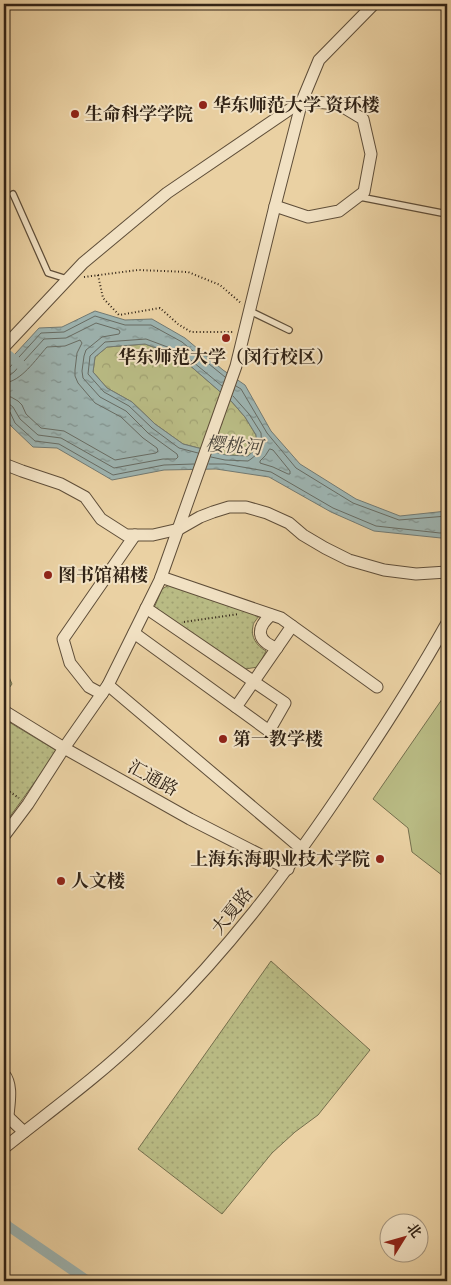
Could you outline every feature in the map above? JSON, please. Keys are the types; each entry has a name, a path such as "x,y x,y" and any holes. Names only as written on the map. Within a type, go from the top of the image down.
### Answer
{"street":[{"path":"4,836 28,804 105,689 161,577 236,366 302,100 319,60 374,4"},
{"path":"4,347 83,263 166,193 302,100 338,104 363,119 371,154 364,192 339,210 308,217 275,206"},
{"path":"4,464 61,484 85,498 101,519 126,534 153,535 179,529 200,517 229,507 246,507 267,513 289,523 303,535 348,560 384,570 416,574 447,572"},
{"path":"135,535 63,639 70,663 89,687 105,689 302,849"},
{"path":"161,577 281,618 376,687"},
{"path":"134,633 269,731 285,703 146,608"},
{"path":"271,615 263,622 260,629 262,638 270,646 277,648"},
{"name":"大夏路","path":"4,1148 140,1036 197,980 247,922 325,818 382,732 447,623"},
{"path":"236,707 292,626"},
{"name":"汇通路","path":"4,711 64,748 190,819 288,869"},
{"path":"4,1074 7,1078 10,1092 6,1115 24,1132"}],"lane":[{"path":"14,194 48,273 67,279"},
{"path":"358,196 447,214"},
{"path":"250,311 289,330"}],"path":[{"path":"67,279 138,270 188,272 220,285 250,311"},
{"path":"98,275 104,298 119,315 160,308 178,324 191,332 245,332"},
{"path":"169,624 243,614"},
{"path":"4,788 28,804"}],"green space":[{"path":"145,344 179,356 232,402 245,417 256,435 258,448 248,456 226,455 183,444 155,424 132,402 107,388 93,372 95,357 107,347"},
{"path":"169,585 259,616 254,622 252,634 257,644 266,651 258,667 245,669 154,608 162,589"},
{"path":"4,646 6,666 12,684 4,695"},
{"path":"447,692 447,879 412,852 408,828 373,799"},
{"path":"4,719 57,751 4,825"},
{"path":"271,961 370,1050 318,1115 295,1132 272,1153 222,1214 138,1149"}],"water":[{"path":"95,311 125,320 152,319 185,338 223,370 245,385 271,431 300,464 356,499 400,516 447,511 447,537 374,531 331,512 269,477 216,469 164,470 112,480 57,448 33,447 10,425 4,410 4,366 39,328 62,327","holes":["145,344 179,356 232,402 245,417 256,435 257,448 248,456 226,455 183,444 155,424 132,402 107,388 93,372 95,357 107,347"]}],"waterway":[{"name":"樱桃河","path":"4,352 22,366"},
{"path":"4,1221 8,1226 88,1281"}],"place":[{"name":"华东师范大学 资环楼","path":"203,105"},
{"name":"生命科学学院","path":"75,114"},
{"name":"华东师范大学（闵行校区）","path":"226,338"},
{"name":"图书馆裙楼","path":"48,575"},
{"name":"第一教学楼","path":"223,739"},
{"name":"上海东海职业技术学院","path":"380,859"},
{"name":"人文楼","path":"61,881"}]}
